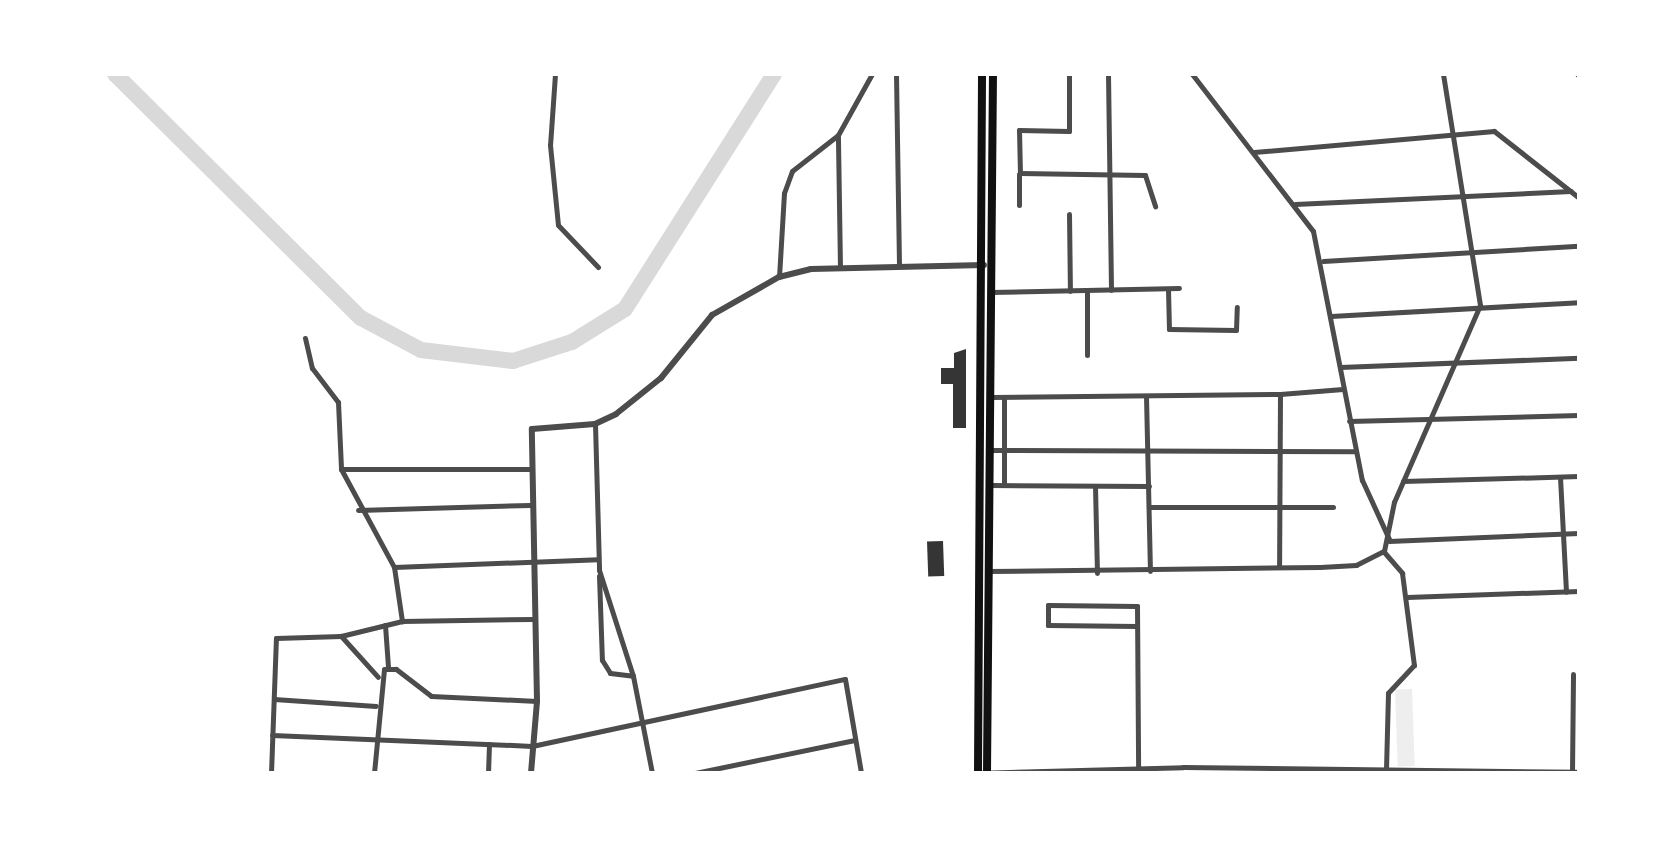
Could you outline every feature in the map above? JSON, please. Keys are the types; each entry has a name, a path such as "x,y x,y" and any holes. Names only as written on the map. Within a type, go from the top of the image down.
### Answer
{"highway":[{"path":"981,771 992,397 982,74"},
{"path":"981,771 979,571 993,74"}],"street":[{"path":"555,74 550,145 558,225 598,267"},
{"path":"779,277 784,193 792,171 838,135 872,74"},
{"path":"896,74 899,266"},
{"path":"1019,205 1019,130 1069,131 1069,74"},
{"path":"1108,74 1111,290"},
{"path":"1192,74 1295,204 1323,261 1356,451 1389,540"},
{"path":"979,571 1097,573 1356,565 1384,551 1403,481 1480,305 1443,74"},
{"path":"1254,152 1500,133 1579,198"},
{"path":"838,135 840,268"},
{"path":"1020,173 1145,175 1155,206"},
{"path":"1295,204 1572,191"},
{"path":"1069,214 1070,291"},
{"path":"1323,261 1579,246"},
{"path":"531,773 537,701 531,561 532,429 595,424 661,378 712,315 779,277 840,268 987,265"},
{"path":"991,292 1179,288"},
{"path":"1168,289 1169,329 1236,330 1237,307"},
{"path":"1087,290 1087,355"},
{"path":"1331,316 1480,305 1579,302"},
{"path":"305,338 312,368 338,402 341,469 358,510 394,567 402,621"},
{"path":"1340,367 1579,358"},
{"path":"992,397 1280,394 1343,389"},
{"path":"1279,566 1280,394"},
{"path":"1146,395 1150,571"},
{"path":"1004,397 1004,485"},
{"path":"1349,421 1579,415"},
{"path":"595,424 602,660 610,673 633,676"},
{"path":"991,450 1356,451"},
{"path":"341,469 530,469"},
{"path":"1403,481 1579,476"},
{"path":"1560,477 1566,592"},
{"path":"991,485 1149,486"},
{"path":"1095,485 1097,573"},
{"path":"358,510 530,505"},
{"path":"1149,507 1333,507"},
{"path":"1389,540 1579,533"},
{"path":"1384,551 1402,573 1414,665 1388,693 1386,771"},
{"path":"394,567 598,559"},
{"path":"599,570 633,676 652,773"},
{"path":"1407,597 1579,591"},
{"path":"1137,626 1048,625 1048,605 1137,606 1138,767"},
{"path":"271,773 276,638 341,636 402,621 533,619"},
{"path":"374,773 378,677 388,667 385,625"},
{"path":"341,636 378,677"},
{"path":"388,667 431,696 537,701"},
{"path":"1572,772 1573,674"},
{"path":"272,735 532,746 845,679 861,773"},
{"path":"274,699 376,706"},
{"path":"695,773 855,740"},
{"path":"488,773 489,744"},
{"path":"981,771 1138,767 1183,770 1579,772"}],"shaded area":[{"path":"1412,689 1415,766 1398,767 1395,690"}],"building":[{"path":"966,349 966,428 953,428 953,384 941,384 941,368 954,368 954,353"},
{"path":"943,541 944,576 928,577 927,542"}],"waterway":[{"path":"115,74 361,318 421,350 513,361 572,342 625,309 774,74"}]}
